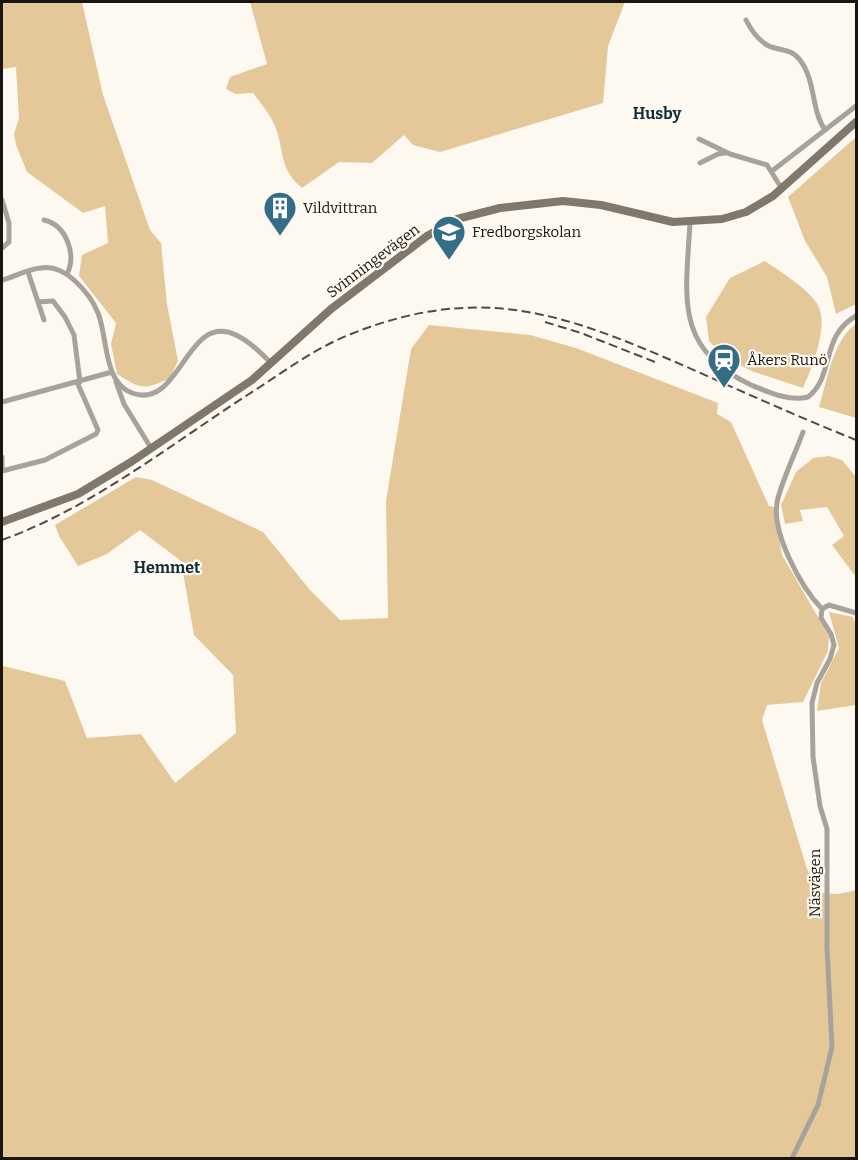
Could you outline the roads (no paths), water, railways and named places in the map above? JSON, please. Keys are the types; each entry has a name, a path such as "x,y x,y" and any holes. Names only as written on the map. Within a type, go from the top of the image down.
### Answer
{"main road":[{"name":"Svinningevägen","path":"2,522 78,494 152,448 229,396 272,363 331,309 427,236 465,217 513,206 563,201 601,205 665,221 690,223 715,221 738,215 782,189 856,122"}],"street":[{"path":"746,21 754,34 766,45 790,51 801,61 810,78 821,123 825,130"},
{"path":"772,171 856,106"},
{"path":"699,139 730,154 764,164 772,171 782,189"},
{"path":"700,163 718,154 730,154"},
{"path":"2,200 9,223 9,242 2,248"},
{"path":"44,220 57,225 66,239 72,257 67,274"},
{"path":"690,223 686,279 689,320 704,351 715,364 732,376 776,394 794,399 808,398 819,382 837,332 856,316"},
{"path":"2,280 49,268 67,274 82,287 98,311 112,372 124,404 152,448"},
{"path":"28,272 44,320"},
{"path":"2,457 2,470 45,460 96,434 98,430 79,382 74,335 65,317 51,300 38,302"},
{"path":"115,380 129,392 139,395 157,393 171,381 200,340 224,331 237,335 272,363"},
{"path":"2,402 112,372"},
{"name":"Näsvägen","path":"792,1158 818,1105 832,1047 827,947 827,829 817,788 812,725 814,693 834,645 831,634 821,618 822,609 811,598 790,563 778,514 777,500 803,432"},
{"path":"822,609 829,605 856,613"}],"railway":[{"path":"2,540 35,527 98,493 286,369 325,346 351,334 398,318 442,310 483,308 522,311 601,332 856,440"},
{"path":"545,322 581,333 655,362"}],"place":[{"name":"Vildvittran","path":"280,237"},
{"name":"Fredborgskolan","path":"449,261"},
{"name":"Åkers Runö","path":"724,389"}],"district":[{"name":"Husby","path":"657,113"},
{"name":"Hemmet","path":"167,567"}]}
